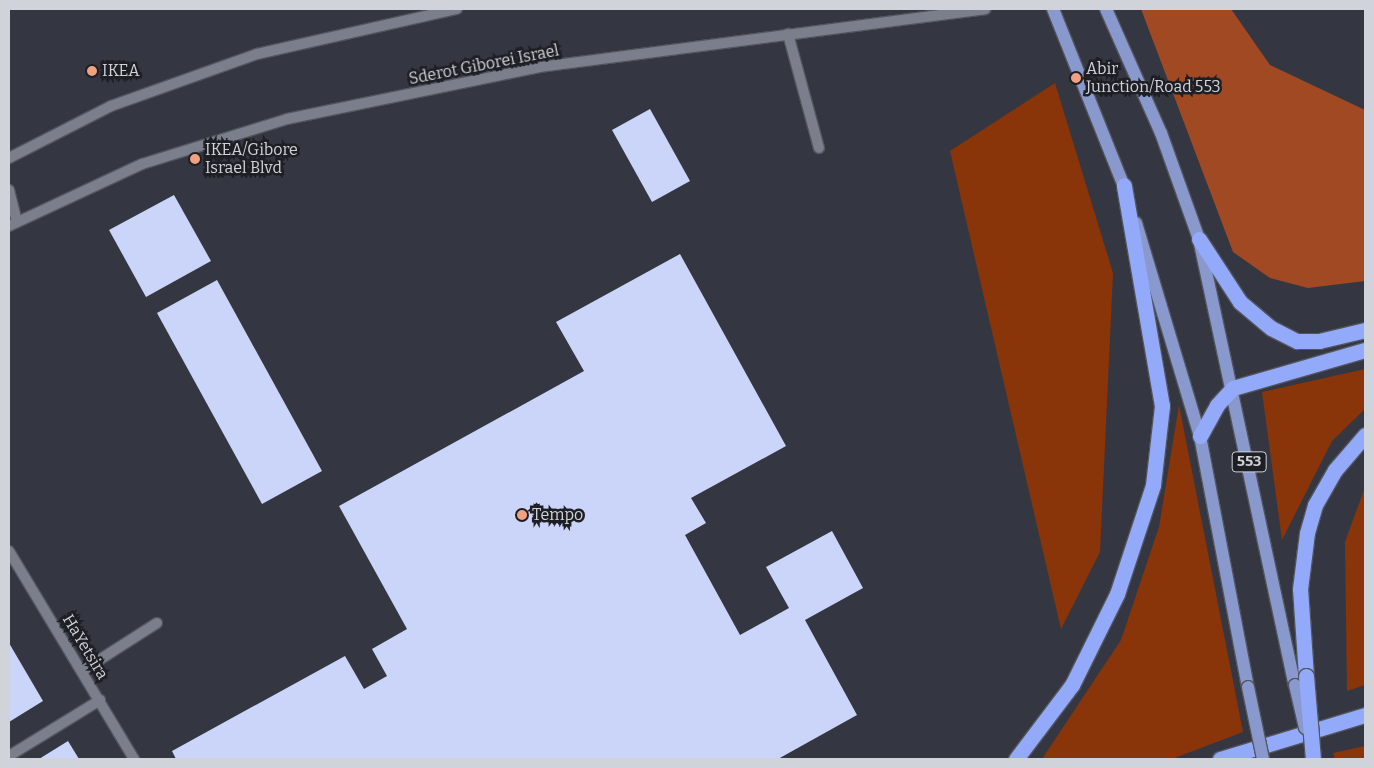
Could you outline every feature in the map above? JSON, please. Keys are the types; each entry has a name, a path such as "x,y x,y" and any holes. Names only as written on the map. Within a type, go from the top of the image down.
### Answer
{"highway":[{"path":"1016,759 1072,685 1117,594 1152,484 1162,406 1124,185"},
{"path":"1199,239 1240,302 1271,328 1297,341 1319,341 1365,330"},
{"path":"1200,436 1217,405 1233,388 1365,350"},
{"path":"1312,759 1301,681 1300,589 1307,532 1315,505 1335,470 1365,435"},
{"path":"1220,759 1365,715"}],"main road":[{"name":"553","path":"1053,9 1124,185 1200,436 1263,759"},
{"name":"553","path":"1106,9 1161,133 1199,239 1301,681"}],"street":[{"path":"9,158 26,151 110,106 257,54 439,10 457,9"},
{"name":"Sderot Giborei Israel","path":"13,223 142,164 287,119 540,68 984,9"},
{"path":"788,34 819,148"},
{"path":"9,151 26,151"},
{"path":"9,190 13,223"},
{"path":"9,212 13,223"},
{"name":"HaYetsira","path":"9,551 134,759"},
{"path":"82,671 157,623"},
{"path":"9,756 100,700"}],"shaded area":[{"path":"1141,9 1231,9 1270,65 1365,110 1365,281 1308,288 1270,278 1233,252"},
{"path":"1055,83 1113,273 1100,552 1061,629 950,151"},
{"path":"1365,369 1365,409 1332,441 1282,540 1262,392"},
{"path":"1179,405 1243,732 1172,759 1042,759 1121,640 1159,527"},
{"path":"1365,487 1365,685 1347,691 1345,542"},
{"path":"1365,746 1365,759 1335,759 1333,753"}],"building":[{"path":"650,109 690,181 652,202 612,130"},
{"path":"174,195 211,261 146,297 109,230"},
{"name":"Tempo","path":"680,254 786,446 691,498 706,523 685,535 740,635 789,608 766,567 832,531 863,588 805,620 857,715 778,759 176,759 172,751 345,656 364,689 387,676 372,649 407,629 339,506 584,371 556,322"},
{"path":"217,280 322,471 262,504 157,313"},
{"path":"9,643 43,701 9,722"},
{"path":"68,741 79,759 39,759"}],"place":[{"name":"IKEA","path":"92,71"},
{"name":"Abir Junction/Road 553","path":"1076,78"},
{"name":"IKEA/Gibore Israel Blvd","path":"195,159"},
{"name":"Tempo","path":"522,515"}]}
